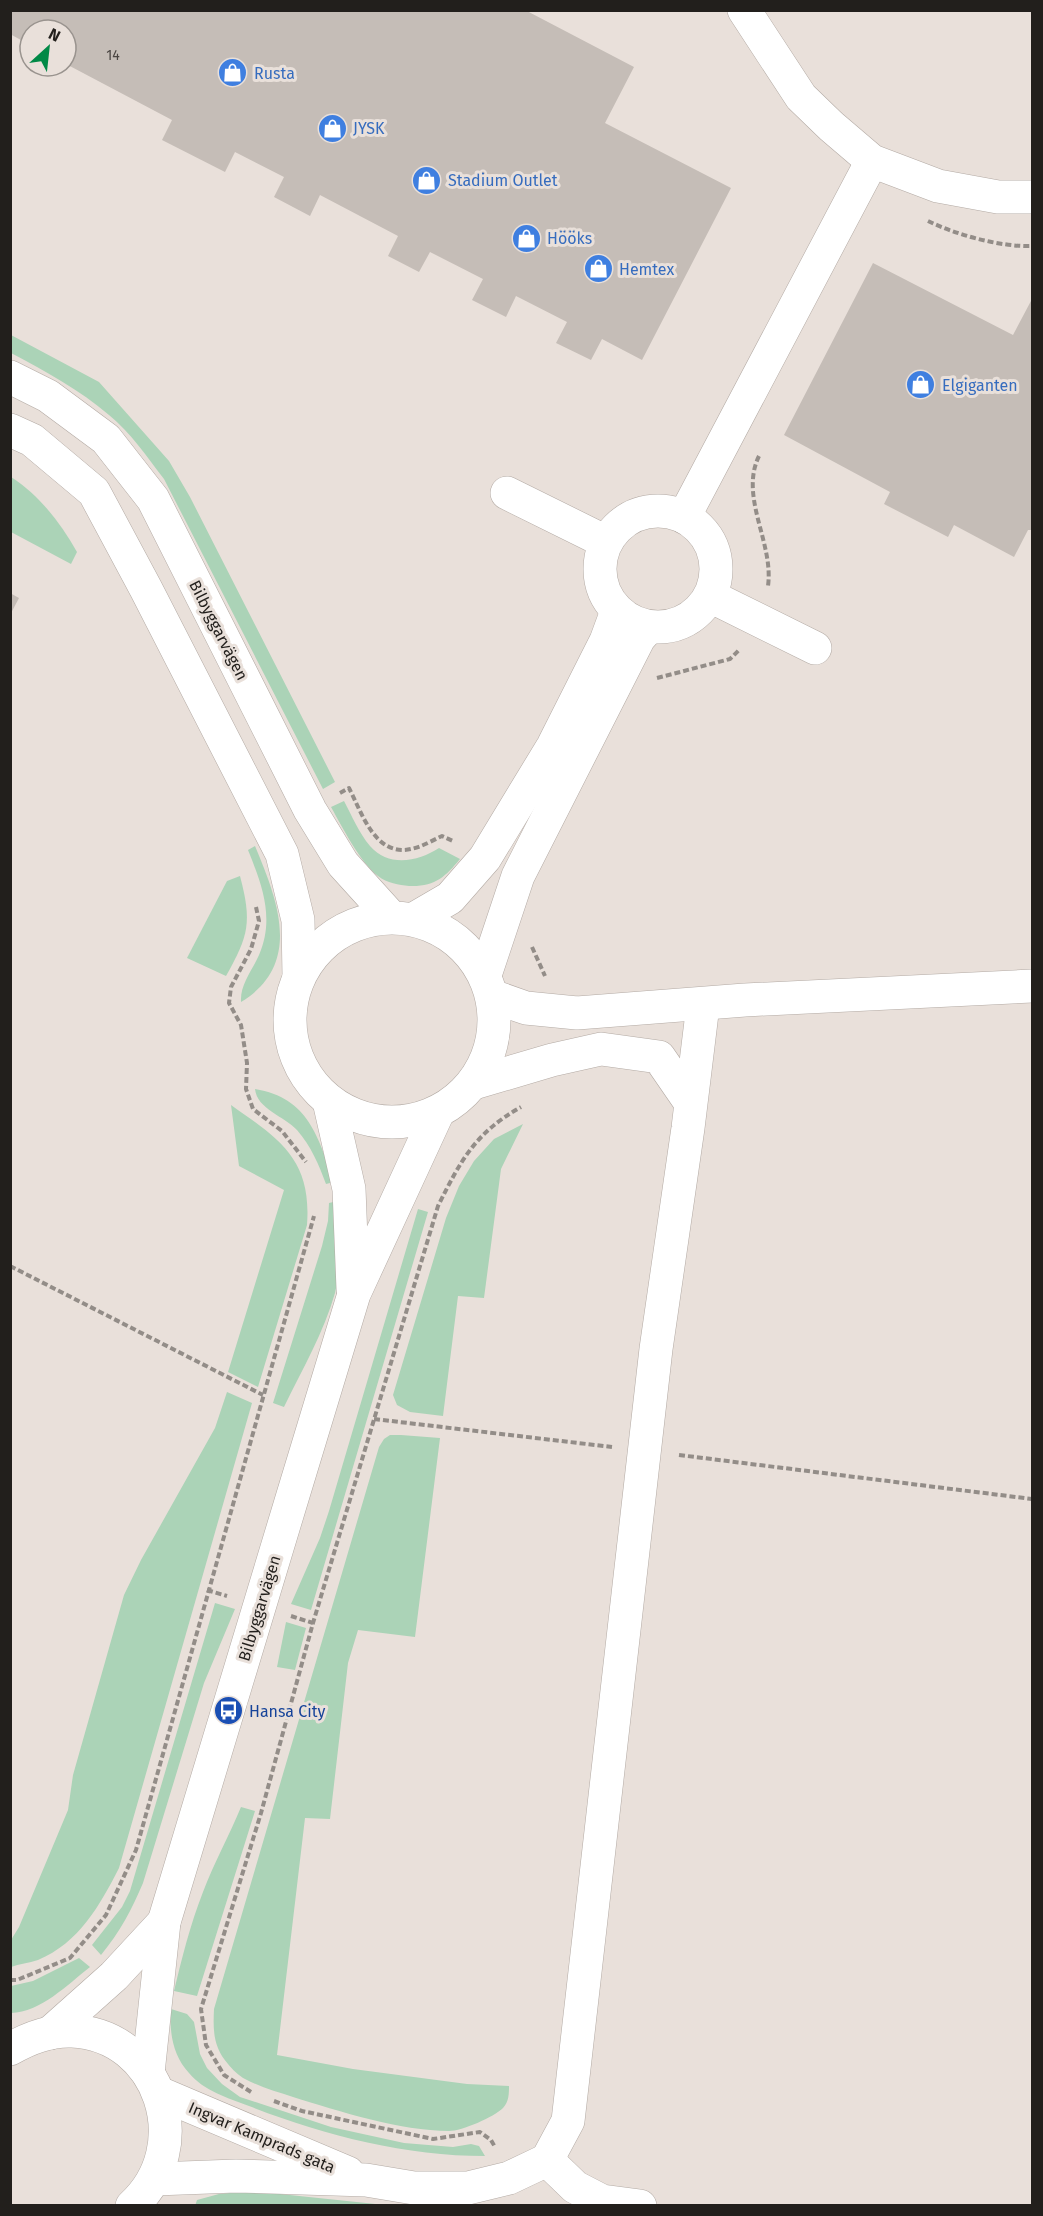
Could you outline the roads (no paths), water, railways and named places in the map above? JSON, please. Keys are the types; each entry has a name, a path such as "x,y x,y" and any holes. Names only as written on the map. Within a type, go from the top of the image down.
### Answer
{"street":[{"path":"744,10 801,97 872,161 938,186 998,197 1032,197"},
{"path":"684,517 872,161"},
{"name":"Bilbyggarvägen","path":"10,377 48,396 106,439 153,499 310,810 343,864 403,918"},
{"path":"10,430 32,440 94,492 146,589 282,854 298,920 299,976"},
{"path":"507,493 606,542"},
{"path":"648,512 667,512 684,517 699,527 710,542 716,560 716,578 710,596 699,610 685,621 667,627 649,627 632,621 617,611 606,596 600,578 600,560 606,542 616,528 631,517 648,512"},
{"path":"710,596 815,648"},
{"path":"403,918 450,898 485,858 553,746 606,640 617,611"},
{"path":"488,985 518,876 639,638 649,627"},
{"path":"403,918 436,927 456,939 472,955 488,985 495,1019 493,1042 486,1063 474,1083 458,1100 438,1112 417,1120 371,1121 349,1113 329,1101 313,1085 300,1066 292,1044 289,1021 292,998 299,976 311,957 327,940 347,928 368,920 403,918"},
{"path":"488,985 526,1008 577,1012 703,1005 745,1000 1032,986"},
{"path":"640,2205 602,2200 575,2187 547,2160 568,2121 656,1349 703,1005"},
{"path":"474,1083 552,1060 601,1049 659,1057 690,1102"},
{"name":"Bilbyggarvägen","path":"329,1101 349,1189 354,1294"},
{"name":"Bilbyggarvägen","path":"153,2083 164,1922 354,1294 438,1112"},
{"name":"Bilbyggarvägen","path":"25,2039 114,1976 164,1922"},
{"name":"Bilbyggarvägen","path":"25,2039 72,2031 94,2035 115,2044 133,2056 153,2083 165,2114 167,2136 163,2158 150,2195"},
{"name":"Ingvar Kamprads gata","path":"153,2083 366,2180"},
{"name":"Ingvar Kamprads gata","path":"150,2195 236,2176 366,2180 414,2188 468,2188 509,2178 547,2160"}],"place":[{"name":"Rusta","path":"233,73"},
{"name":"JYSK","path":"332,128"},
{"name":"Stadium Outlet","path":"427,180"},
{"name":"Hööks","path":"526,238"},
{"name":"Hemtex","path":"598,269"},
{"name":"Elgiganten","path":"921,385"},
{"name":"Hansa City","path":"228,1711"}]}
